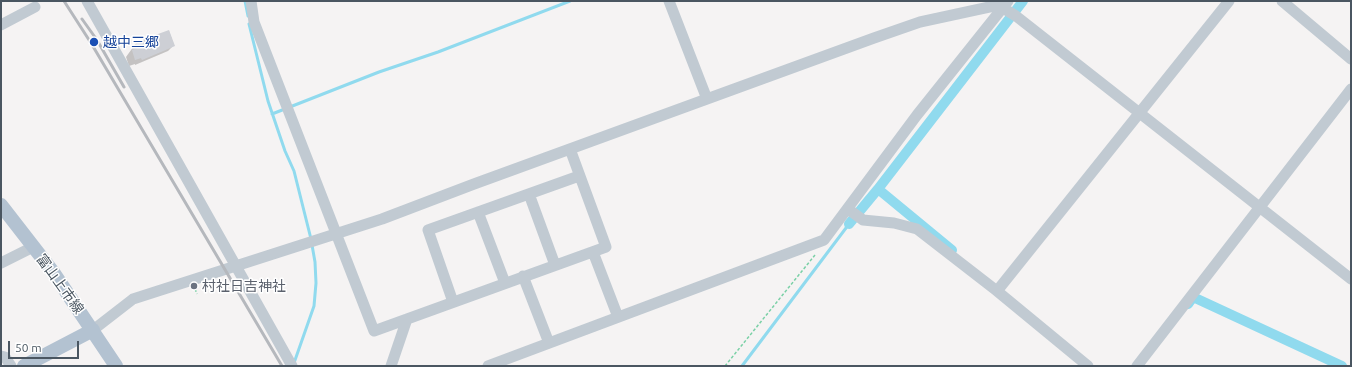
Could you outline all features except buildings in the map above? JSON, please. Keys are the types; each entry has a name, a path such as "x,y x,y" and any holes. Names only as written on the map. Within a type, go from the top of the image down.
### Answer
{"main road":[{"name":"富山上市線","path":"1,205 53,272 116,366"},
{"path":"24,366 93,330"}],"street":[{"path":"88,1 292,366"},
{"path":"250,1 254,22 374,331 523,276 606,248 570,148"},
{"path":"669,1 707,99"},
{"path":"997,291 1141,113 1229,1"},
{"path":"1282,1 1351,59"},
{"path":"93,330 133,299 382,219 570,148 920,22 1006,4"},
{"path":"1006,4 1016,16 1351,279"},
{"path":"488,366 824,240 917,115 1006,4"},
{"path":"1,25 35,7"},
{"path":"1137,366 1351,89"},
{"path":"453,302 428,230 579,176"},
{"path":"529,194 555,265"},
{"path":"848,209 863,220 894,223 917,229 997,291 1088,366"},
{"path":"478,212 505,283"},
{"path":"1,263 33,247"},
{"path":"593,252 618,317"},
{"path":"523,276 549,343"},
{"path":"391,366 407,319"},
{"path":"1,356 5,357 11,366"}],"path":[{"path":"725,366 821,247 824,240"}],"waterway":[{"path":"245,1 248,16"},
{"path":"272,114 379,72 438,52 570,1"},
{"path":"849,224 878,189 1023,1"},
{"path":"249,24 268,101 285,151 294,171 311,239"},
{"path":"878,189 952,250"},
{"path":"742,366 849,224"},
{"path":"294,363 314,306 316,283 315,262 312,245"},
{"path":"1188,304 1193,297 1342,366"}],"railway":[{"path":"64,1 91,43 282,366"},
{"path":"82,19 97,40 124,87"}],"place":[{"name":"越中三郷","path":"94,42"},
{"name":"村社日吉神社","path":"194,286"}]}
